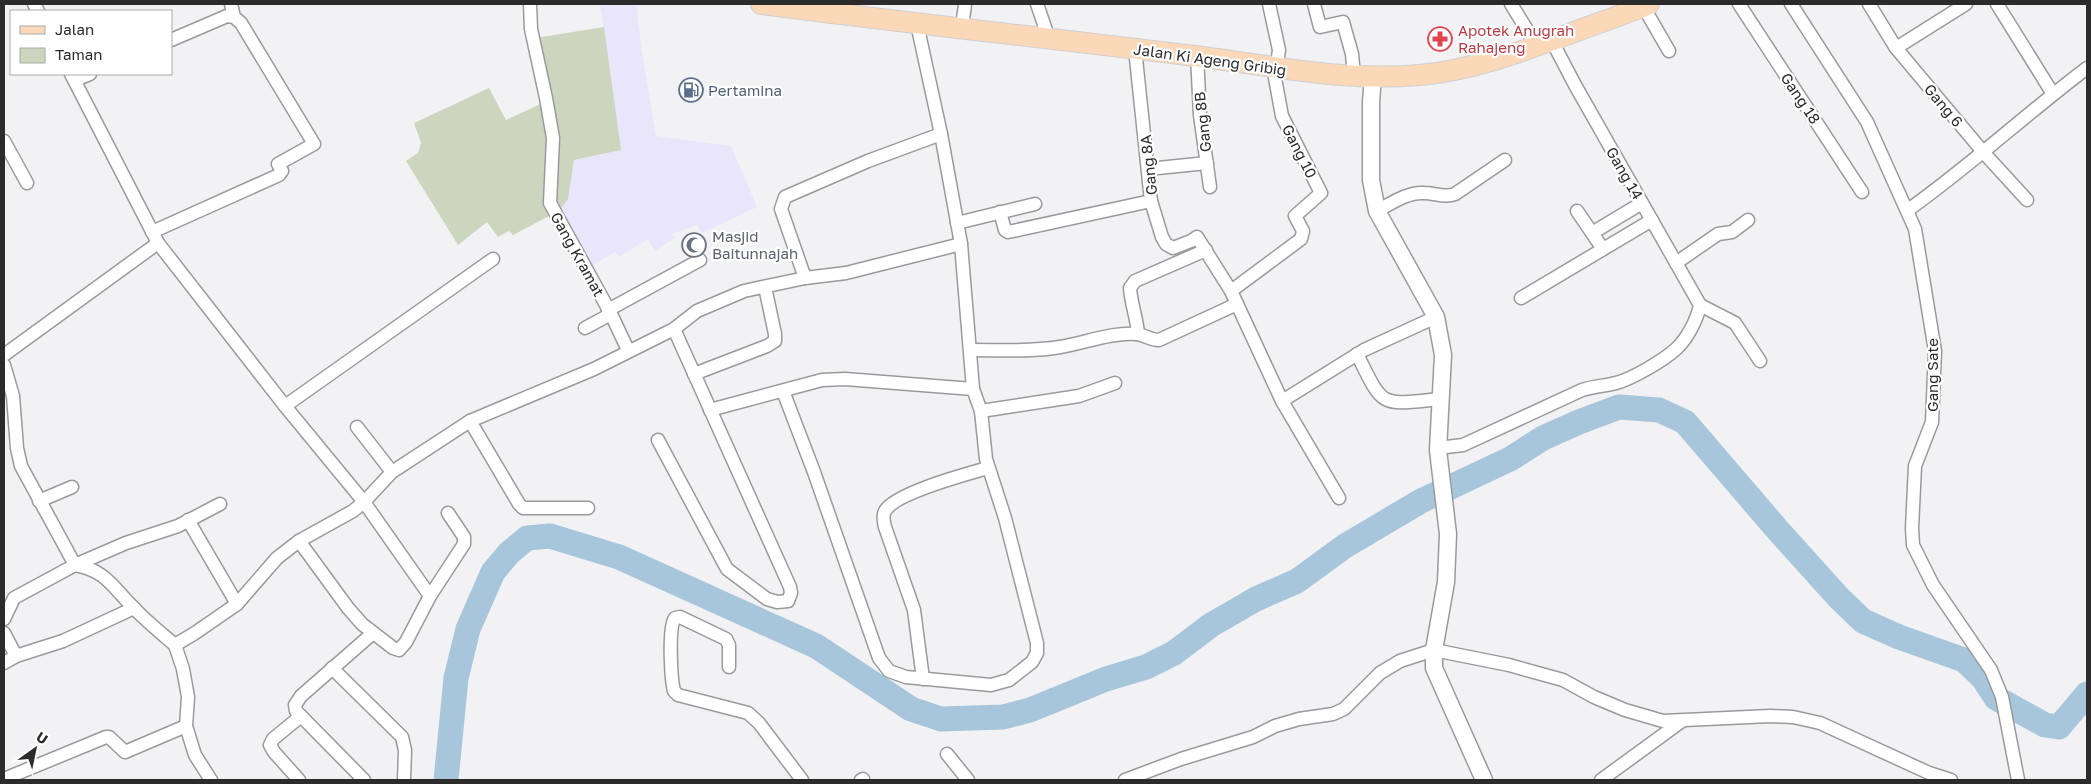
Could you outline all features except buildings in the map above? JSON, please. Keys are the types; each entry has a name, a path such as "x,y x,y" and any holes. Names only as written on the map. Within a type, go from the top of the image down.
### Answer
{"main road":[{"name":"Jalan Ki Ageng Gribig","path":"762,4 1197,56 1277,68 1363,76 1419,75 1464,69 1545,43 1646,5"}],"street":[{"path":"231,4 234,17"},
{"name":"Gang Kramat","path":"530,4 531,29 553,138 550,203 610,312 628,350"},
{"path":"962,28 965,4"},
{"path":"1037,4 1049,39"},
{"path":"1269,4 1279,50 1277,68"},
{"path":"1314,4 1320,27 1344,22 1352,54 1363,76 1371,102 1371,180 1377,211 1436,317 1443,355 1438,449 1448,534 1446,582 1436,643 1436,674 1484,780"},
{"name":"Gang 14","path":"1511,4 1545,43 1575,85 1700,305"},
{"name":"Gang 18","path":"1739,4 1862,192"},
{"name":"Gang Sate","path":"1791,4 1866,122 1908,210 1915,229 1935,351 1932,422 1915,466 1913,545 1933,585 1991,670 2002,696 2018,780"},
{"name":"Gang 6","path":"1870,4 1896,48 1984,153 2027,200"},
{"path":"1896,48 1966,4"},
{"path":"1997,4 2053,94"},
{"path":"1646,5 1669,51"},
{"path":"4,355 155,237 279,175 282,171 278,164 314,144 241,23 234,17 227,16 172,40"},
{"path":"783,391 814,472 879,658 890,670 906,677 991,685 1009,680 1032,662 1037,653 1037,643 1005,518 988,468 981,411 974,389 961,244 941,134 917,24"},
{"name":"Gang 8A","path":"1135,49 1151,201 1162,237 1170,247 1174,248 1197,236 1206,250"},
{"name":"Gang 8B","path":"1197,56 1200,115 1210,187"},
{"name":"Gang 10","path":"1231,291 1293,246 1304,235 1296,215 1320,195 1321,191 1282,116 1275,78 1277,68"},
{"path":"1908,210 1984,153 2053,94 2087,68"},
{"path":"73,77 155,237 284,406 364,502 430,596"},
{"path":"805,278 781,209 785,197 888,153 941,134"},
{"path":"5,147 27,183"},
{"path":"1377,211 1410,194 1425,193 1450,197 1488,174 1505,160"},
{"path":"1148,169 1206,163"},
{"path":"1000,212 1005,230 1008,232 1151,201"},
{"path":"1592,233 1642,203"},
{"path":"957,223 1035,204"},
{"path":"1577,211 1603,249"},
{"path":"1521,298 1652,220"},
{"path":"1676,263 1721,232 1732,232 1748,220"},
{"path":"175,645 237,604 277,558 299,541 364,502 392,472 470,421 594,369 628,350 674,329 697,311 744,291 805,278 846,272 961,244"},
{"path":"1138,334 1130,288 1135,282 1206,250 1238,304 1282,401 1339,498"},
{"path":"284,406 492,259"},
{"path":"585,328 700,260"},
{"path":"694,374 767,346 775,341 765,287"},
{"path":"971,350 1024,350 1060,347 1093,339 1138,334 1151,340 1159,340 1238,304"},
{"path":"1438,449 1463,445 1582,390 1597,385 1615,384 1636,375 1676,350 1696,318 1700,305 1735,324 1760,361"},
{"path":"1282,401 1357,354 1436,317"},
{"path":"658,440 727,569 767,599 778,602 788,601 791,593 790,587 674,329"},
{"path":"1357,354 1376,392 1386,400 1399,403 1440,399"},
{"path":"4,366 15,409 17,448 21,466 76,565 98,572 113,584 134,608 175,645 183,669 188,697 186,726 195,755 211,780"},
{"path":"710,410 822,380 844,379 974,389"},
{"path":"981,411 1078,396 1115,384"},
{"path":"470,421 519,504 524,508 588,508"},
{"path":"357,427 392,472"},
{"path":"923,679 914,610 884,527 883,517 885,511 895,503 922,489 948,479 988,468"},
{"path":"39,501 72,487"},
{"path":"4,619 14,598 76,565 126,543 167,530 220,504"},
{"path":"299,541 348,608 373,633 393,648 399,650 402,648 430,596 464,544 464,537 448,514"},
{"path":"188,520 237,604"},
{"path":"4,663 16,656 63,641 134,608"},
{"path":"729,667 729,645 726,639 680,617 674,618 672,627 674,691 678,695 748,713 759,723 802,780"},
{"path":"4,633 16,656"},
{"path":"364,780 296,711 295,706 298,700 332,668 373,633"},
{"path":"1125,780 1181,759 1253,736 1275,726 1299,719 1337,713 1344,709 1380,673 1400,660 1436,643 1563,680 1594,697 1640,716 1663,721 1770,716 1820,723 1929,773 1952,780"},
{"path":"332,668 402,737 406,758 404,780"},
{"path":"298,780 270,745 273,739 301,716"},
{"path":"1601,780 1682,721"},
{"path":"4,780 106,737 109,737 125,752 186,726"},
{"path":"947,754 968,780"}],"shaded area":[{"path":"600,4 636,4 656,136 731,146 757,207 702,233 697,225 672,234 675,238 655,251 648,239 619,257 615,252 588,268 558,212 568,199 574,160 621,150"}],"green space":[{"path":"604,27 621,150 574,160 568,199 558,212 535,38"},
{"path":"489,88 506,120 543,103 549,134 551,215 513,235 509,231 498,237 487,222 458,245 406,161 418,153 421,143 414,123"}],"waterway":[{"path":"446,780 456,678 468,629 493,572 509,553 527,538 550,536 619,557 816,646 911,709 941,719 1003,717 1030,710 1106,679 1146,667 1174,653 1211,625 1256,599 1297,581 1345,546 1421,501 1510,459 1543,438 1619,407 1659,410 1685,422 1776,528 1839,598 1863,621 1899,637 1964,660 1983,678 1996,698 2045,725 2059,727 2087,694"}],"place":[{"name":"Apotek Anugrah Rahajeng","path":"1440,39"},
{"name":"Pertamina","path":"691,90"},
{"name":"Masjid Baitunnajah","path":"694,245"}]}
